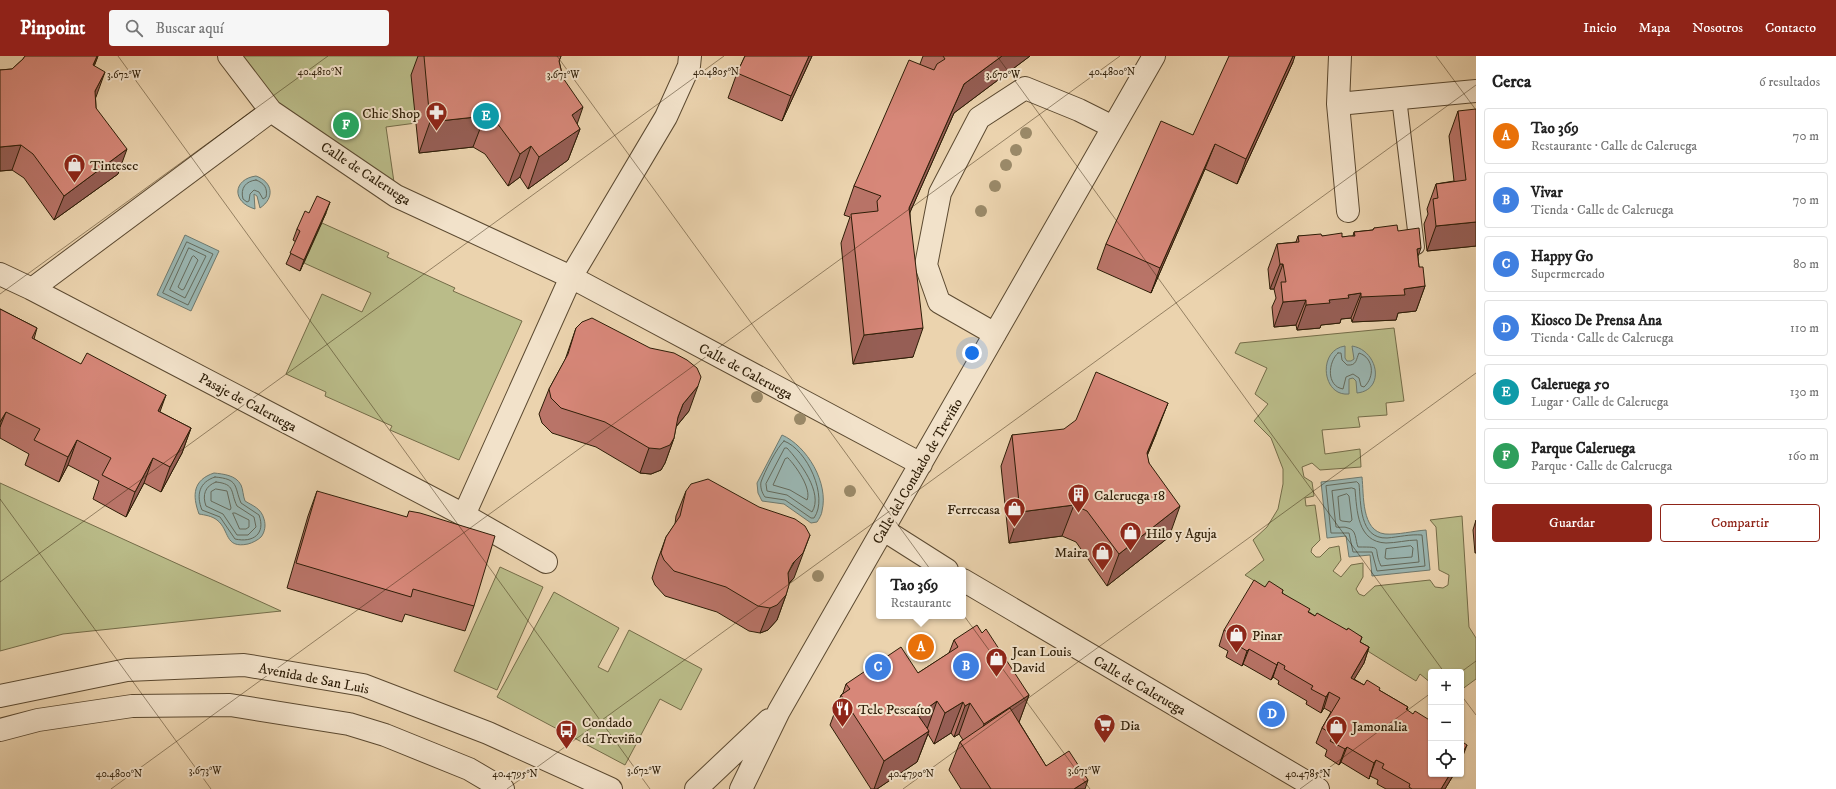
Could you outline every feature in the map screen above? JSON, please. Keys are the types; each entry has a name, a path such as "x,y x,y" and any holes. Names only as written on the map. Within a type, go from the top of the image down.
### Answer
{"street":[{"name":"Calle de Caleruega","path":"229,56 271,110 396,196 571,277 921,464"},
{"name":"Calle del Condado de Treviño","path":"741,789 779,711 1154,56"},
{"path":"1344,56 1340,56 1338,104 1348,211"},
{"path":"464,515 571,277 666,117 690,59"},
{"path":"995,334 939,302 926,265 940,193 979,118 1025,88 1079,110 1114,127"},
{"path":"1338,104 1476,91"},
{"path":"32,289 271,110"},
{"name":"Pasaje de Caleruega","path":"0,274 32,289 464,515 546,562"},
{"path":"884,530 942,567"},
{"name":"Calle de Caleruega","path":"966,582 1318,789"},
{"name":"Avenida de San Luis","path":"0,696 127,670 244,665 363,684 488,733 611,789"},
{"path":"0,730 38,720 132,706 230,705 349,724 378,733 469,769 503,789"},
{"name":"Calle del Condado de Treviño","path":"696,789 779,711"}],"lane":[{"path":"1399,98 1417,250"}],"green space":[{"path":"229,56 478,56 416,123 386,127 396,196 271,111"},
{"path":"322,223 389,253 387,257 455,288 453,291 522,321 459,460 390,430 392,426 325,396 326,392 286,374 322,294 362,312 371,293 304,263"},
{"path":"1394,328 1404,401 1386,403 1387,415 1358,417 1360,427 1322,430 1325,454 1360,449 1361,467 1320,470 1312,463 1302,467 1304,477 1312,482 1314,496 1305,498 1306,506 1315,505 1320,540 1312,548 1311,552 1316,557 1320,557 1329,548 1339,546 1341,560 1333,571 1341,577 1351,565 1363,563 1363,577 1356,589 1359,594 1364,596 1375,586 1430,580 1435,587 1443,588 1448,585 1449,575 1439,570 1436,527 1430,520 1462,516 1469,627 1476,638 1476,679 1464,688 1464,669 1428,669 1428,681 1420,674 1416,681 1245,575 1264,560 1253,540 1267,527 1278,509 1283,484 1283,469 1271,438 1254,421 1268,404 1255,394 1267,368 1235,353 1240,343"},
{"path":"0,483 281,611 63,634 0,651"},
{"path":"500,567 543,587 497,690 454,671"},
{"path":"554,592 619,628 598,667 608,672 629,630 702,669 681,710 660,699 625,765 497,697"}],"water":[{"path":"256,176 266,182 269,186 270,195 265,204 260,208 257,196 254,194 255,209 247,206 242,201 238,191 239,186 243,181"},
{"path":"185,235 219,251 191,311 157,295"},
{"path":"1345,346 1345,358 1347,361 1354,359 1352,346 1361,349 1373,362 1375,378 1372,385 1366,390 1357,393 1356,381 1353,378 1349,379 1349,394 1340,393 1333,388 1328,381 1326,373 1330,356 1336,349"},
{"path":"782,435 791,440 807,456 819,478 823,500 822,514 817,522 811,523 784,504 762,501 758,493 757,483"},
{"path":"214,473 233,477 239,482 245,501 256,508 263,515 265,526 261,537 248,544 235,544 228,538 221,524 217,520 199,514 195,501 196,489 202,480"},
{"path":"1362,477 1365,511 1372,526 1377,531 1385,534 1426,530 1430,570 1372,576 1370,555 1349,557 1346,536 1327,538 1321,482"}],"building":[{"path":"25,56 97,56 93,65 105,72 95,91 96,108 127,149 64,196 33,154 21,145 0,147 0,70 12,69"},
{"path":"424,56 561,56 559,61 563,78 583,107 572,115 580,129 539,157 531,146 520,154 497,123 485,116 430,122"},
{"path":"745,56 809,56 791,96 737,73"},
{"path":"943,56 1002,56 964,84 909,208 923,328 864,335 851,214 878,211 877,201 881,196 854,186 909,60 934,70 937,64 945,59"},
{"path":"1229,56 1293,56 1246,159 1215,144 1160,268 1106,244 1161,121 1193,135"},
{"path":"1476,109 1476,222 1436,226 1433,199 1438,198 1436,184 1466,180 1458,111"},
{"path":"317,196 330,202 304,260 290,253 300,231 297,229 305,211 309,213"},
{"path":"1397,225 1398,231 1419,228 1421,248 1417,249 1419,267 1423,267 1425,286 1404,289 1405,295 1361,297 1361,293 1348,295 1349,298 1329,300 1330,303 1306,305 1306,300 1283,302 1281,282 1286,282 1283,264 1280,264 1277,244 1299,242 1298,236 1321,234 1322,236 1342,233 1342,237 1355,236 1354,232"},
{"path":"0,309 37,328 32,338 81,364 87,353 166,395 158,411 191,428 170,467 153,458 135,492 102,475 111,458 77,440 68,457 34,440 40,429 6,412 0,422"},
{"path":"592,318 650,348 674,353 687,360 697,368 701,377 698,386 683,404 678,417 674,438 670,445 660,449 649,448 605,422 561,408 551,398 549,389 568,354 576,328 582,322"},
{"name":"Caleruega 18","path":"1096,372 1168,403 1147,453 1149,463 1180,506 1119,554 1087,511 1074,505 1020,512 1012,435 1064,429 1076,420"},
{"path":"708,479 759,507 795,519 805,526 810,535 803,553 793,563 788,573 789,585 786,595 777,605 770,608 758,606 726,587 674,571 664,560 661,553 666,537 680,516 686,491 691,484"},
{"path":"317,491 407,517 409,511 420,513 495,536 474,606 413,589 411,597 296,563"},
{"path":"1254,580 1265,587 1269,581 1283,590 1282,593 1310,609 1308,612 1315,616 1317,613 1347,630 1348,628 1362,637 1360,642 1369,647 1351,678 1364,685 1367,680 1380,688 1379,690 1408,707 1406,709 1413,714 1415,711 1428,719 1428,777 1448,777 1441,789 1412,789 1409,787 1410,784 1382,768 1384,764 1376,760 1374,763 1347,747 1345,749 1330,741 1334,735 1322,728 1340,698 1329,692 1326,697 1311,689 1313,686 1284,669 1285,666 1278,662 1277,665 1249,649 1247,651 1232,642 1235,637 1224,630"},
{"path":"977,625 982,633 986,629 1029,695 984,724 970,703 965,706 963,702 945,713 937,701 918,715 929,731 884,761 841,695 850,689 846,684 901,647 918,673 958,647 954,640"},
{"path":"1010,708 1046,766 1069,751 1088,780 1074,789 991,789 960,742"},
{"path":"1464,743 1467,745 1464,750"}],"place":[{"name":"Caleruega 50","path":"486,116"},
{"name":"Parque Caleruega","path":"346,125"},
{"name":"Chic Shop","path":"436,132"},
{"name":"Tintesec","path":"75,184"},
{"name":"Caleruega 18","path":"1079,514"},
{"name":"Ferrecasa","path":"1015,528"},
{"name":"Hilo y Aguja","path":"1131,552"},
{"name":"Maira","path":"1103,572"},
{"name":"Tao 369","path":"921,647"},
{"name":"Pinar","path":"1236,654"},
{"name":"Vivar","path":"966,666"},
{"name":"Happy Go","path":"878,667"},
{"name":"Jean Louis David","path":"997,678"},
{"name":"Kiosco De Prensa Ana","path":"1272,714"},
{"name":"Tele Pescaíto","path":"843,728"},
{"name":"Dia","path":"1105,744"},
{"name":"Jamonalia","path":"1336,746"},
{"name":"Condado de Treviño","path":"566,750"}]}
